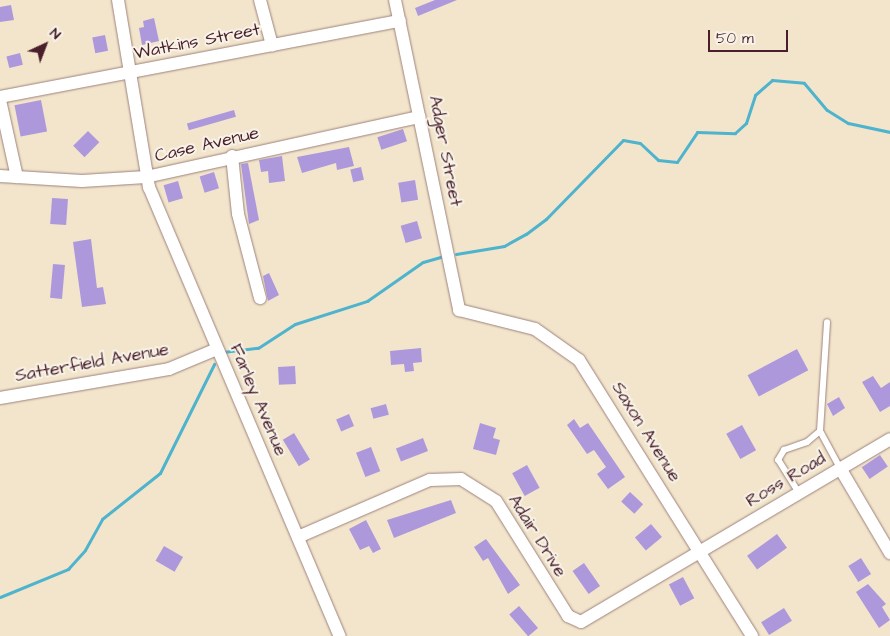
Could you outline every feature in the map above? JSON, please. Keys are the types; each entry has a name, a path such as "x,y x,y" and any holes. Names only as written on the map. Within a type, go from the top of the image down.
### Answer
{"street":[{"name":"Farley Avenue","path":"118,0 132,72 146,177 217,349 340,636"},
{"path":"260,0 272,45"},
{"name":"Adger Street","path":"396,0 459,310"},
{"name":"Watkins Street","path":"0,98 400,21"},
{"path":"0,98 17,177"},
{"name":"Case Avenue","path":"0,176 82,181 146,177 232,156 420,117"},
{"path":"232,156 238,214 260,298"},
{"name":"Saxon Avenue","path":"459,310 535,329 579,360 752,636"},
{"name":"Satterfield Avenue","path":"0,398 160,371 217,349"},
{"name":"Ross Road","path":"700,552 890,439"},
{"path":"840,468 890,552"},
{"name":"Adair Drive","path":"298,537 430,480 461,479 496,501 576,622 700,552"}],"lane":[{"path":"828,322 820,431 840,468"},
{"path":"799,493 778,460 784,450 808,442 820,431"}],"building":[{"path":"435,0 457,0 418,16 415,8"},
{"path":"11,5 14,20 0,22 0,7"},
{"path":"154,18 159,41 142,45 139,28 144,27 143,21"},
{"path":"105,35 108,51 95,53 92,37"},
{"path":"20,53 23,65 9,68 6,56"},
{"path":"41,100 47,131 21,137 14,105"},
{"path":"234,110 236,117 189,130 187,124"},
{"path":"403,129 407,141 381,150 377,137"},
{"path":"88,131 99,142 84,157 73,146"},
{"path":"349,147 354,166 337,170 336,163 302,173 297,157"},
{"path":"282,156 285,181 269,183 268,171 261,172 259,160"},
{"path":"248,163 259,220 249,224 241,164"},
{"path":"361,167 364,180 353,182 350,169"},
{"path":"214,172 219,188 205,193 200,176"},
{"path":"415,180 418,200 401,202 398,183"},
{"path":"178,181 183,198 169,202 164,185"},
{"path":"52,198 68,199 66,225 50,224"},
{"path":"417,221 422,238 406,243 401,226"},
{"path":"91,239 97,288 103,287 106,304 82,307 73,242"},
{"path":"53,264 65,265 62,299 50,298"},
{"path":"269,273 279,295 268,301 263,276"},
{"path":"421,348 422,362 413,363 414,371 405,372 404,364 391,365 390,351"},
{"path":"797,349 808,370 759,396 748,375"},
{"path":"295,366 296,384 279,385 278,367"},
{"path":"873,376 881,388 890,382 890,406 880,412 862,382"},
{"path":"839,397 845,408 833,416 827,404"},
{"path":"386,404 389,415 373,419 371,408"},
{"path":"349,414 354,426 341,431 336,419"},
{"path":"574,419 580,428 588,423 625,477 608,489 597,474 606,467 594,450 587,454 567,425"},
{"path":"480,423 496,428 493,438 500,440 496,455 473,449"},
{"path":"742,425 756,450 740,459 726,434"},
{"path":"294,433 310,460 299,466 283,440"},
{"path":"423,438 428,451 401,461 396,448"},
{"path":"371,447 380,471 365,477 356,453"},
{"path":"880,455 888,467 870,479 862,467"},
{"path":"527,465 540,488 525,496 512,473"},
{"path":"630,492 643,504 634,514 621,502"},
{"path":"451,500 456,513 394,538 387,520"},
{"path":"366,520 381,549 373,553 369,546 360,550 349,529"},
{"path":"651,524 662,537 646,551 635,537"},
{"path":"777,534 787,548 757,570 747,556"},
{"path":"486,539 520,585 508,594 488,558 483,561 474,547"},
{"path":"164,546 183,557 175,572 156,561"},
{"path":"861,558 871,574 858,582 848,566"},
{"path":"584,563 600,586 589,594 573,571"},
{"path":"683,577 694,598 680,606 669,585"},
{"path":"868,584 886,604 882,607 890,620 879,628 856,592"},
{"path":"519,606 538,628 528,636 509,615"},
{"path":"784,608 792,621 769,635 761,622"}],"waterway":[{"path":"456,254 504,246 526,234 546,219 623,140 640,143 658,160 677,162 697,132 735,133 746,123 755,95 772,80 804,83 827,110 848,123 890,132"},
{"path":"223,352 258,348 295,324 367,301 423,262 441,257"},
{"path":"0,597 68,569 85,550 102,519 160,473 214,364"}]}
